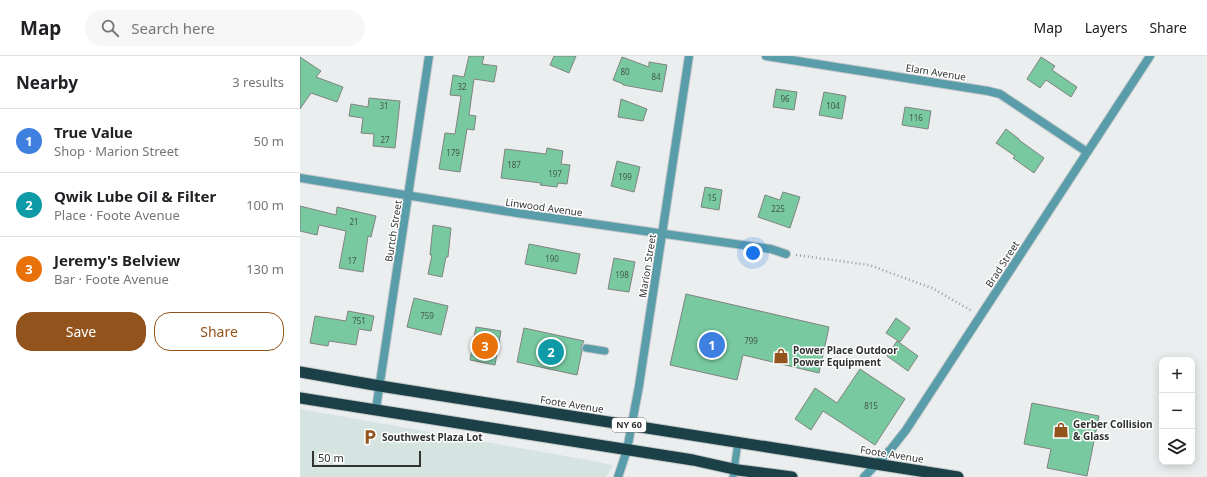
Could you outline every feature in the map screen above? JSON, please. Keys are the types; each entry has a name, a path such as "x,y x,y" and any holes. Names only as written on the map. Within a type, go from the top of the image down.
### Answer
{"highway":[{"name":"Foote Avenue","path":"300,372 380,386 958,477"},
{"path":"300,398 693,460 734,473 792,477"}],"street":[{"name":"Burtch Street","path":"376,409 429,56"},
{"name":"Marion Street","path":"618,477 627,450 639,386 689,56"},
{"name":"Elam Avenue","path":"766,56 1000,94 1087,152"},
{"name":"Brad Street","path":"864,477 878,464 906,430 1150,56"},
{"name":"Linwood Avenue","path":"300,178 517,213 771,249 786,254"}],"lane":[{"path":"586,348 605,351"},
{"path":"734,473 738,442"}],"path":[{"path":"786,254 869,265 932,288 980,316"}],"shaded area":[{"name":"Southwest Plaza Lot","path":"300,409 613,465 606,477 300,477"}],"building":[{"path":"469,56 484,56 482,64 497,66 494,82 474,79 469,115 476,116 474,130 467,129 460,172 439,169 445,133 455,134 461,96 450,95 453,75 464,77"},
{"path":"554,56 576,56 569,73 550,65"},
{"path":"300,57 321,71 316,77 343,87 337,102 311,93 300,109"},
{"path":"622,57 649,67 649,62 667,65 662,92 623,85 613,80"},
{"path":"1041,57 1055,66 1052,70 1077,87 1071,97 1046,80 1040,88 1027,79"},
{"path":"776,89 797,92 794,110 773,107"},
{"path":"824,92 846,96 842,119 819,115"},
{"path":"369,98 400,101 395,148 373,146 374,134 361,133 363,118 349,116 351,104 368,107"},
{"path":"621,99 647,109 643,121 618,117"},
{"path":"905,107 931,111 928,129 902,125"},
{"path":"1006,129 1044,158 1034,173 1013,158 1015,156 996,143"},
{"path":"547,148 563,151 561,164 570,165 567,184 558,183 557,187 540,185 541,183 501,178 505,149 546,154"},
{"path":"617,161 640,167 634,192 611,186"},
{"path":"705,187 722,190 719,210 701,207"},
{"path":"783,192 800,197 790,228 758,217 765,195 780,200"},
{"path":"300,206 336,215 337,207 376,216 371,237 368,236 363,272 339,268 346,231 319,225 317,235 300,231"},
{"path":"433,225 451,228 448,257 446,257 442,277 428,274 432,255 430,255"},
{"path":"529,244 580,254 576,274 525,264"},
{"path":"614,258 635,262 629,292 608,289"},
{"path":"686,294 829,327 819,373 743,355 737,380 670,365"},
{"path":"414,298 448,306 441,335 407,327"},
{"path":"348,311 374,316 371,331 359,329 356,345 329,341 328,346 310,343 315,316 346,321"},
{"path":"896,318 910,328 900,342 886,333"},
{"path":"476,327 501,331 495,365 470,360"},
{"path":"524,328 584,341 581,347 582,351 577,375 517,362"},
{"path":"897,341 918,356 908,371 887,356"},
{"path":"860,369 905,399 875,445 823,411 811,430 795,419 815,388 837,403"},
{"name":"Gerber Collision & Glass","path":"1032,403 1099,416 1087,476 1047,468 1051,449 1024,444"}],"place":[{"name":"True Value","path":"712,345"},
{"name":"Jeremy's Belview","path":"485,346"},
{"name":"Qwik Lube Oil & Filter","path":"551,352"},
{"name":"Power Place Outdoor Power Equipment","path":"781,356"},
{"name":"Gerber Collision & Glass","path":"1061,430"},
{"name":"Southwest Plaza Lot","path":"370,437"}]}
